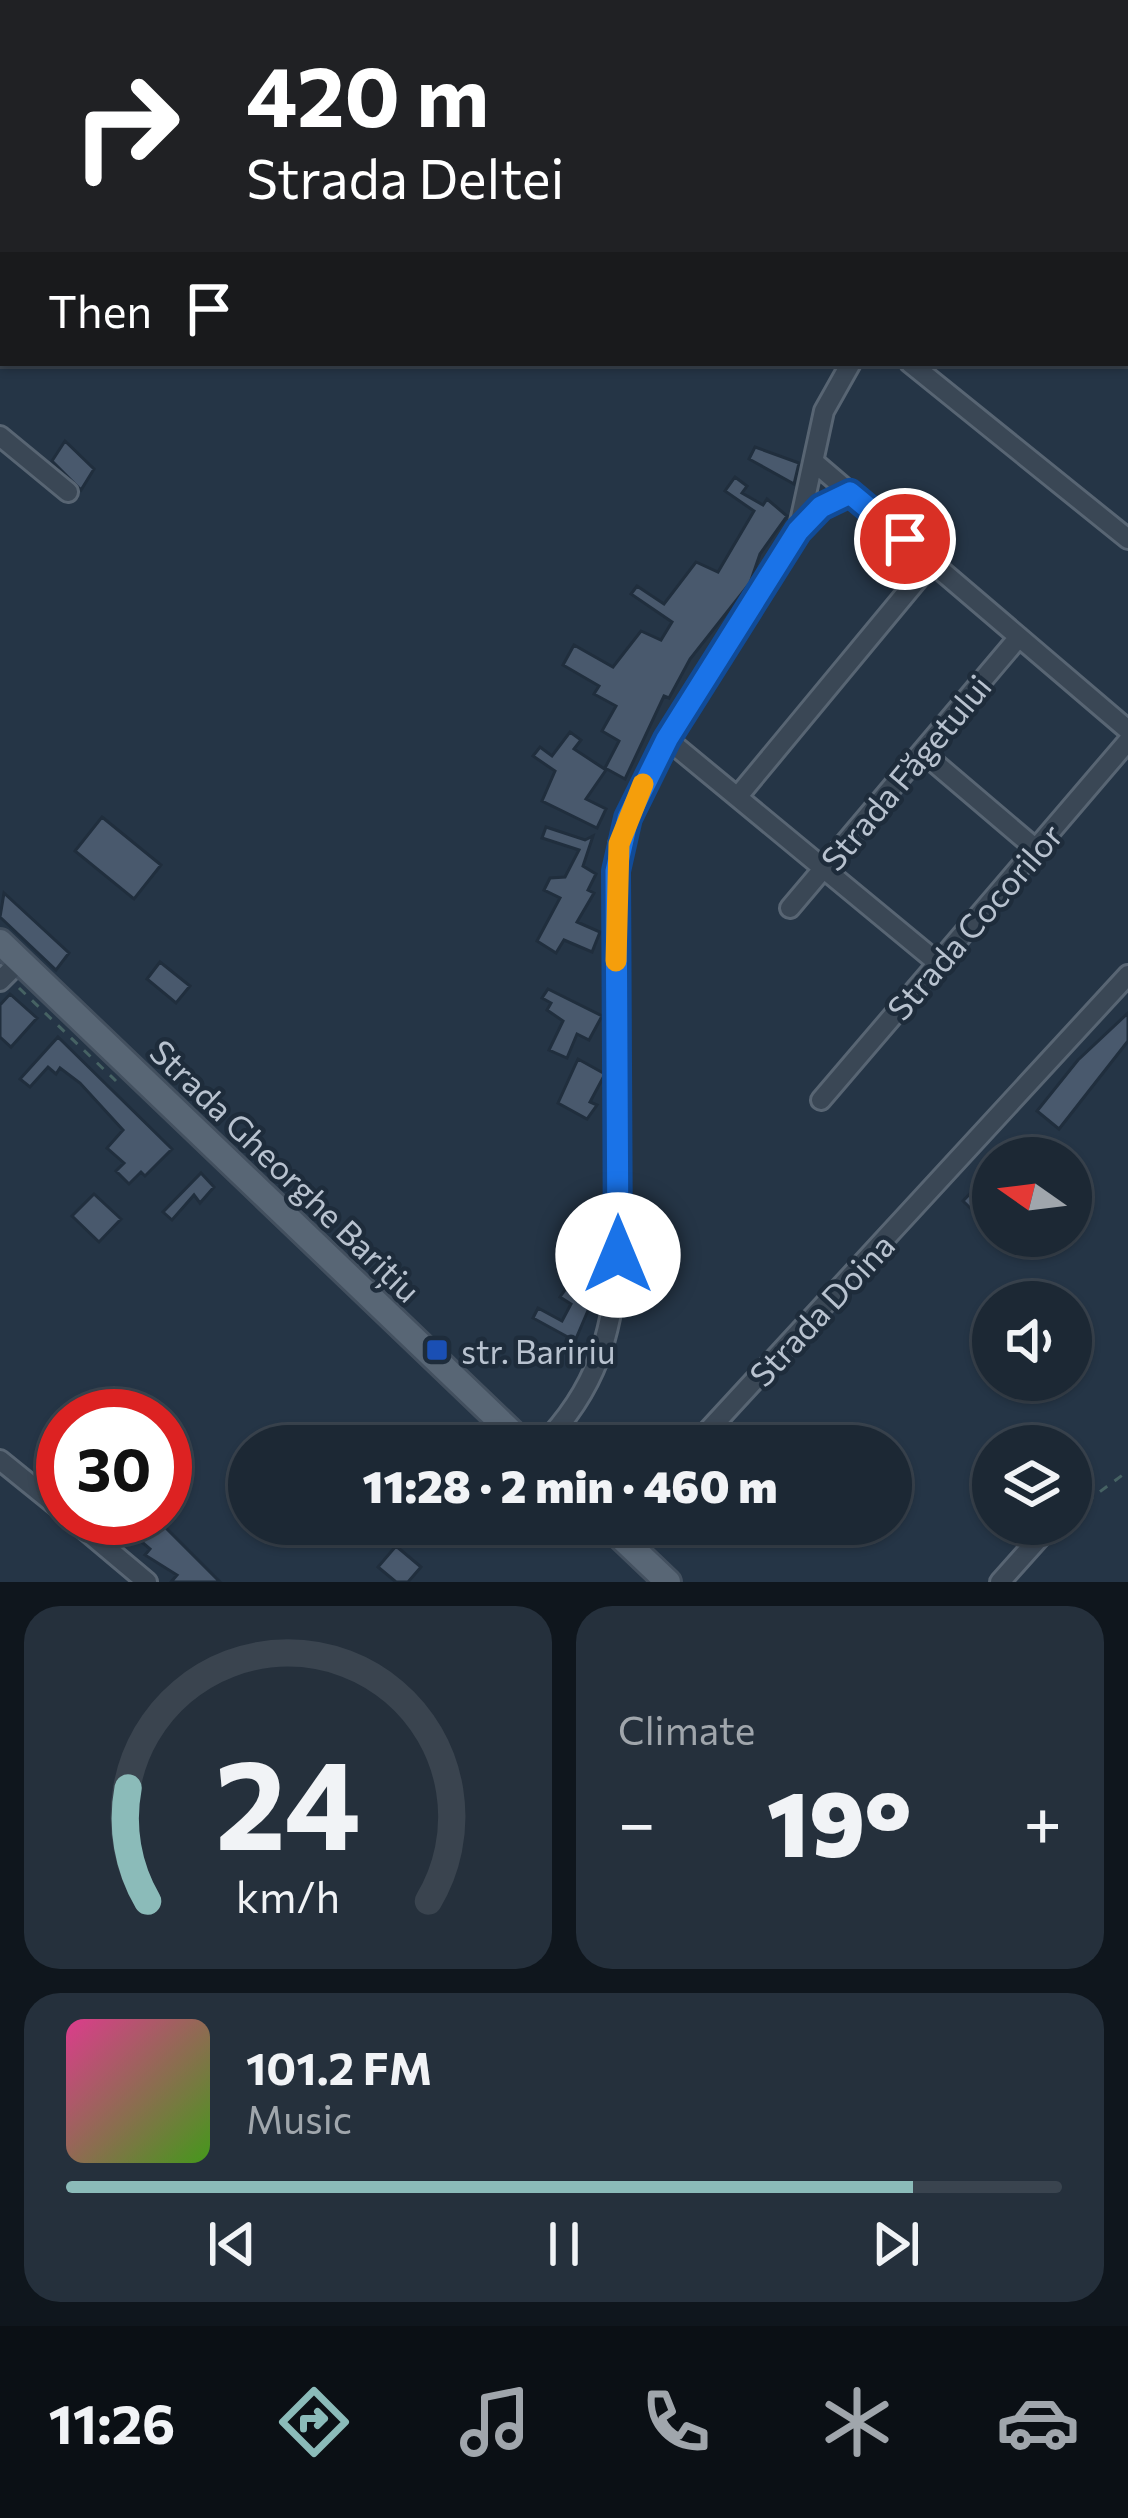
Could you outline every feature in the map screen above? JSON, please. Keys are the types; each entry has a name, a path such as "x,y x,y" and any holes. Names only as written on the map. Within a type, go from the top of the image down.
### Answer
{"main road":[{"name":"Strada Gheorghe Barițiu","path":"0,943 504,1425"},
{"path":"632,1545 668,1582"}],"street":[{"path":"798,531 824,411 848,366"},
{"path":"914,366 1128,539"},
{"path":"0,436 68,492"},
{"path":"814,462 1128,730"},
{"path":"561,1425 578,1407 612,1322 618,1255 617,857 628,818 667,739 798,531 821,507 850,493"},
{"path":"739,795 932,562"},
{"name":"Strada Făgetului","path":"790,908 1019,637"},
{"path":"667,739 826,865 938,963"},
{"name":"Strada Cocorilor","path":"821,1100 1128,741"},
{"path":"922,752 1036,849"},
{"path":"0,981 20,961"},
{"name":"Strada Doina","path":"714,1425 1128,975"},
{"path":"0,1460 36,1490"},
{"path":"103,1545 147,1582"},
{"path":"1000,1582 1033,1545"}],"path":[{"path":"1092,1499 1128,1472"}],"building":[{"path":"65,441 94,469 81,490 52,461"},
{"path":"755,447 799,463 794,484 749,459"},
{"path":"735,477 747,486 742,493 763,505 767,499 787,516 760,554 750,583 690,659 669,698 664,696 625,779 605,768 619,741 602,731 616,706 594,694 599,686 563,665 574,645 613,667 641,631 661,640 672,622 631,594 637,586 664,604 696,562 718,572 754,511 725,491"},
{"path":"570,732 581,740 574,749 606,770 586,799 606,809 597,828 542,801 555,771 533,756 540,747 552,756"},
{"path":"102,817 161,865 134,899 75,851"},
{"path":"546,827 585,840 593,836 583,866 596,874 588,890 594,893 577,922 600,932 592,952 564,940 556,953 537,941 560,898 544,890 550,878 565,877 579,850 542,838"},
{"path":"4,893 69,953 56,970 0,917"},
{"path":"160,962 190,986 176,1003 147,979"},
{"path":"548,989 602,1016 589,1040 577,1034 567,1058 549,1050 563,1021 547,1010 551,1003 542,998"},
{"path":"10,994 37,1018 11,1047 0,1037 0,1005"},
{"path":"1128,1013 1128,1041 1059,1129 1037,1111 1078,1060"},
{"path":"58,1037 172,1149 145,1176 141,1172 129,1184 116,1171 124,1163 107,1148 123,1130 80,1083 60,1068 56,1074 48,1067 30,1087 20,1079"},
{"path":"578,1059 605,1074 590,1102 597,1105 587,1119 558,1103"},
{"path":"201,1173 214,1187 200,1203 194,1195 172,1220 163,1212"},
{"path":"94,1194 121,1219 99,1242 72,1216"},
{"path":"579,1232 599,1243 584,1271 601,1280 575,1341 533,1318 538,1308 562,1321 571,1304 560,1297 572,1280 559,1273 570,1253 557,1246 563,1236 573,1242"},
{"path":"145,1545 183,1545 220,1582 171,1582 177,1575 145,1555 150,1549"},
{"path":"396,1546 421,1567 408,1582 396,1582 378,1567"}],"slow traffic":[{"path":"616,961 619,844 643,784"}],"place":[{"name":"str. Baririu","path":"437,1350"}],"route":[{"path":"618,1255 616,871 628,818 667,739 808,518 850,493 905,539"}]}
